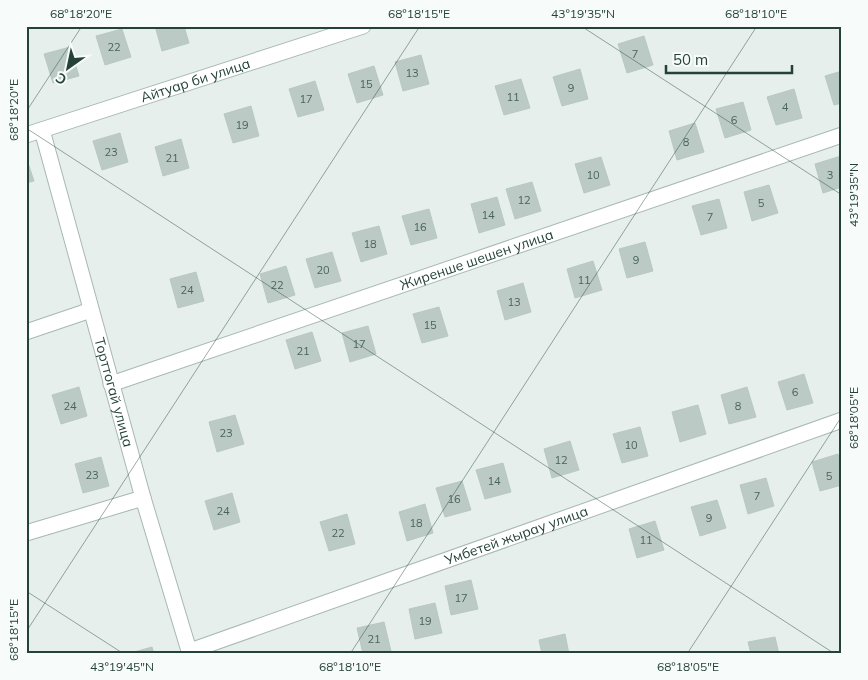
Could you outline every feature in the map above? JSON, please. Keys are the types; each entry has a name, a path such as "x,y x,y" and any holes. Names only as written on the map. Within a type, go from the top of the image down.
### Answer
{"street":[{"name":"Айтуар би улица","path":"26,135 363,26"},
{"name":"Торттогай улица","path":"42,130 143,498 190,652"},
{"name":"Жиренше шешен улица","path":"111,384 842,135"},
{"path":"26,332 91,310"},
{"name":"Умбетей жырау улица","path":"190,652 842,420"},
{"path":"26,533 143,498"}],"building":[{"path":"155,26 184,26 189,43 162,51"},
{"path":"122,29 131,57 105,65 96,36"},
{"path":"644,36 653,65 627,73 618,44"},
{"path":"70,47 79,76 53,83 44,54"},
{"path":"421,55 429,84 403,91 395,62"},
{"path":"374,66 383,95 357,103 348,74"},
{"path":"580,69 588,99 562,106 553,77"},
{"path":"842,71 842,103 834,105 825,76"},
{"path":"521,79 530,108 504,115 495,86"},
{"path":"315,81 324,110 298,117 289,89"},
{"path":"794,89 802,118 776,125 767,97"},
{"path":"743,102 751,130 725,138 716,109"},
{"path":"251,106 259,136 233,143 224,114"},
{"path":"695,123 704,152 677,160 669,131"},
{"path":"120,133 128,162 102,170 93,141"},
{"path":"181,139 189,168 163,176 155,147"},
{"path":"841,156 842,187 823,193 815,164"},
{"path":"26,157 34,181 26,183"},
{"path":"601,157 610,185 584,193 575,164"},
{"path":"532,182 541,211 515,219 506,189"},
{"path":"769,185 778,213 752,221 744,192"},
{"path":"497,197 505,225 479,233 471,204"},
{"path":"719,199 727,228 701,235 692,206"},
{"path":"429,209 437,238 411,245 402,216"},
{"path":"379,226 387,254 361,262 352,233"},
{"path":"645,242 653,271 627,278 619,249"},
{"path":"332,252 341,281 315,288 306,259"},
{"path":"593,261 602,290 575,298 567,269"},
{"path":"286,266 295,295 268,303 260,274"},
{"path":"196,272 204,301 178,308 170,279"},
{"path":"523,283 531,312 505,320 497,291"},
{"path":"439,307 448,336 422,343 413,314"},
{"path":"368,326 376,354 350,362 342,333"},
{"path":"312,332 321,361 295,369 286,340"},
{"path":"804,374 813,403 787,410 778,382"},
{"path":"79,387 87,416 61,424 52,395"},
{"path":"747,387 756,417 729,424 721,395"},
{"path":"698,405 706,434 680,442 672,412"},
{"path":"235,415 244,444 217,452 209,422"},
{"path":"640,427 648,456 622,463 613,434"},
{"path":"570,441 579,470 552,478 544,449"},
{"path":"838,454 842,467 842,485 820,491 812,462"},
{"path":"101,457 109,486 83,493 75,464"},
{"path":"503,463 511,492 485,499 476,470"},
{"path":"766,478 774,506 748,514 740,485"},
{"path":"462,481 471,510 445,517 436,488"},
{"path":"232,493 240,522 214,530 205,501"},
{"path":"717,500 726,528 700,536 691,507"},
{"path":"425,504 433,533 407,541 399,512"},
{"path":"347,514 355,544 329,551 320,522"},
{"path":"655,521 664,550 637,558 629,529"},
{"path":"471,580 478,609 451,615 445,586"},
{"path":"435,603 442,633 415,639 409,609"},
{"path":"384,622 391,651 379,654 363,654 357,628"},
{"path":"565,634 569,654 542,654 539,640"},
{"path":"775,637 779,654 751,654 748,642"},
{"path":"152,647 154,654 127,654"}]}
